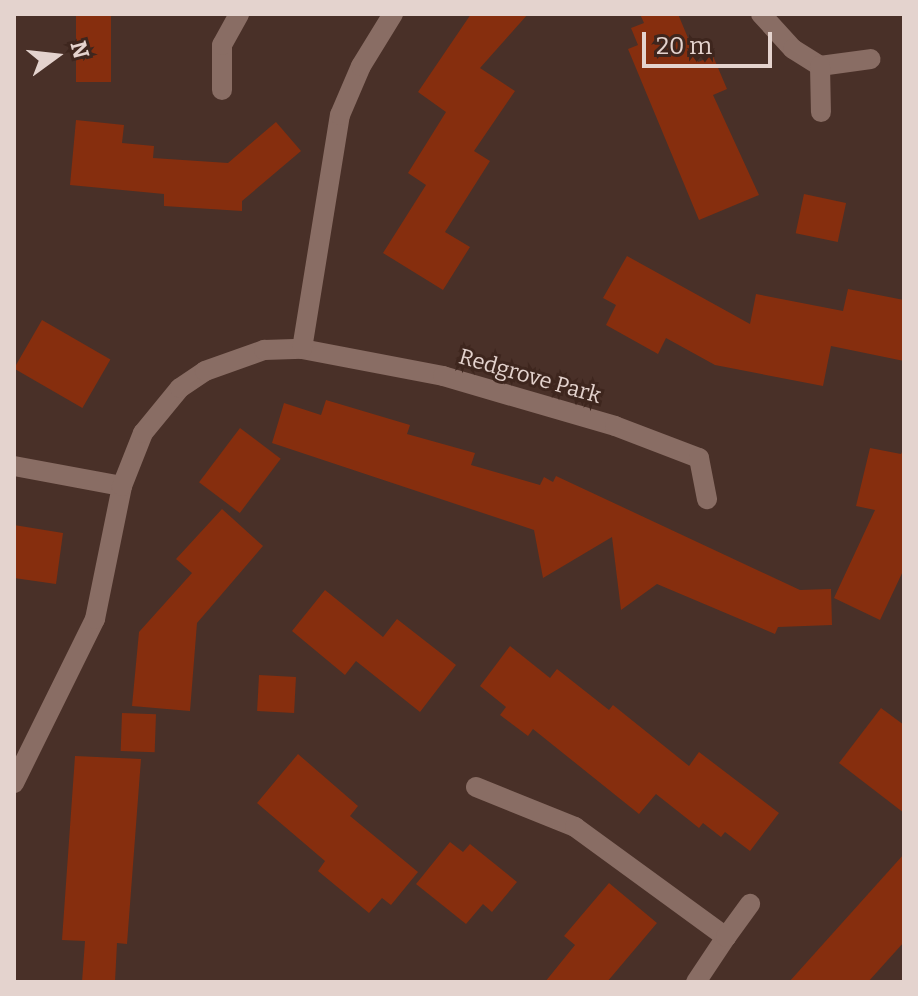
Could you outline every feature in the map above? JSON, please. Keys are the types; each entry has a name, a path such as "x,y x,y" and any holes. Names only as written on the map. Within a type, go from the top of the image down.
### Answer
{"street":[{"path":"222,90 222,45 239,14"},
{"path":"761,14 793,49 820,66 871,59"},
{"path":"302,349 340,115 386,16"},
{"path":"820,66 821,112"},
{"name":"Redgrove Park","path":"14,783 95,619 122,486 143,433 180,388 234,358 264,350 302,349 443,376 615,426 699,458 707,499"},
{"path":"14,466 122,486"},
{"path":"476,787 575,827 726,937"},
{"path":"696,982 750,904"}],"building":[{"path":"76,14 111,14 111,82 76,82"},
{"path":"471,14 528,14 480,68 515,91 474,151 490,161 445,232 470,247 443,290 383,253 426,185 408,173 446,112 418,92"},
{"path":"640,14 678,14 698,62 713,56 727,89 713,95 759,195 699,220 628,49 638,45 631,28 644,23"},
{"path":"76,120 124,125 122,143 154,146 153,158 228,163 276,122 301,151 242,201 242,211 164,206 164,194 70,185"},
{"path":"804,194 846,203 838,242 796,233"},
{"path":"627,256 750,324 756,294 843,311 848,289 904,300 904,361 831,346 823,386 715,365 666,338 658,354 606,325 616,305 603,298"},
{"path":"42,320 110,360 82,408 14,368"},
{"path":"326,400 410,425 407,434 475,453 471,465 540,485 544,477 553,482 556,476 800,590 831,589 832,625 778,627 775,634 657,584 621,610 612,537 543,578 534,530 272,443 284,403 321,415"},
{"path":"240,428 281,459 240,513 199,482"},
{"path":"870,448 901,454 904,448 904,569 880,620 834,598 875,510 856,506"},
{"path":"222,509 263,546 197,623 190,711 132,706 139,632 192,573 176,559"},
{"path":"14,525 63,533 56,584 14,578"},
{"path":"325,590 383,637 397,619 456,665 420,712 356,661 345,675 292,631"},
{"path":"510,646 550,678 557,669 609,710 613,705 689,766 699,752 779,813 750,851 725,832 721,837 703,823 699,828 656,794 639,814 533,729 528,736 500,715 506,707 480,686"},
{"path":"259,675 296,677 294,713 257,711"},
{"path":"881,708 904,725 904,813 839,763"},
{"path":"122,713 156,714 155,752 121,751"},
{"path":"298,754 358,806 350,816 418,872 391,905 382,898 369,913 318,871 325,861 257,803"},
{"path":"75,756 141,759 127,944 117,943 115,982 82,982 85,941 62,940"},
{"path":"450,842 463,852 470,844 517,882 492,912 483,904 466,924 416,884"},
{"path":"904,854 904,942 868,982 789,982"},
{"path":"609,883 657,923 607,982 545,982 575,945 564,936"}]}
